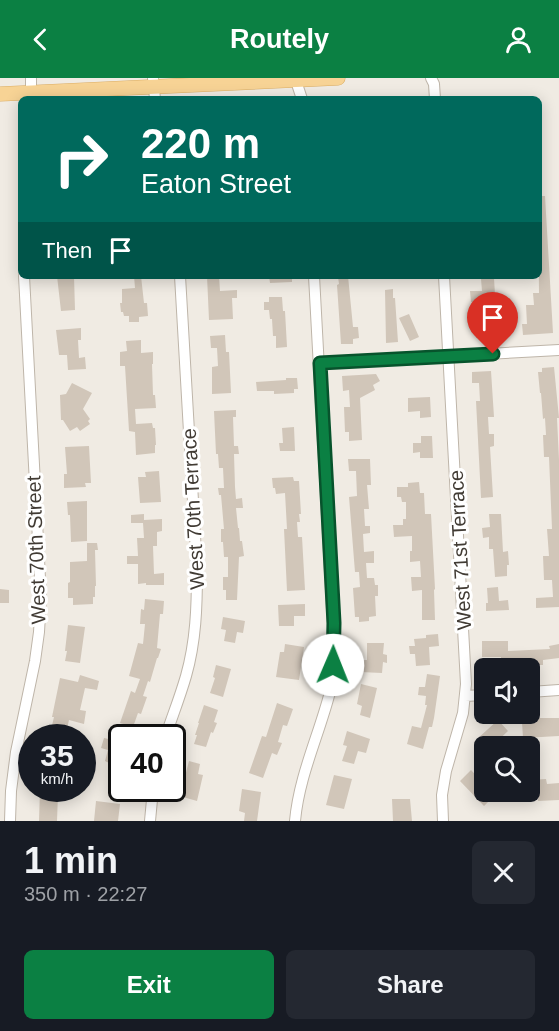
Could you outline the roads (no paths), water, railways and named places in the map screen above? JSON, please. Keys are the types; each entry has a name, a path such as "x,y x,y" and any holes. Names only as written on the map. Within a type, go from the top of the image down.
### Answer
{"main road":[{"path":"0,94 31,90 154,88 338,78"}],"street":[{"path":"431,78 435,96"},
{"path":"295,79 301,96"},
{"name":"West 70th Street","path":"10,821 16,752 35,661 41,597 24,279"},
{"name":"West 70th Terrace","path":"170,724 186,677 197,610 197,570 180,279"},
{"path":"295,821 303,775 330,690 333,665 334,623 314,279"},
{"name":"West 71st Terrace","path":"443,821 442,795 446,771 463,713 466,672 444,279"},
{"path":"320,363 559,350"},
{"path":"540,691 559,690"},
{"path":"465,696 474,696"},
{"path":"150,821 152,802"}]}
